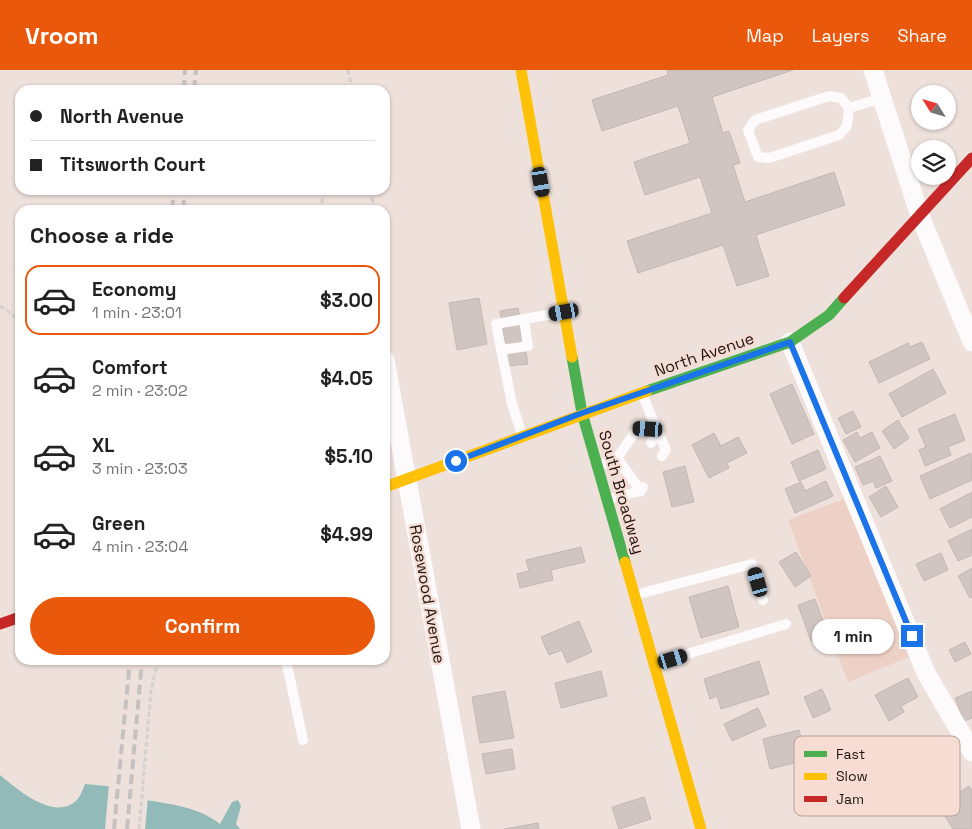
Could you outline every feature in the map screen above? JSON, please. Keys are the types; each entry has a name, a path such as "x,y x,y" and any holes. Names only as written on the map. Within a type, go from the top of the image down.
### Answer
{"street":[{"name":"South Broadway","path":"521,70 582,413 701,829"},
{"path":"873,70 920,216 972,342"},
{"name":"North Avenue","path":"390,485 582,413 790,342 829,315 972,158"},
{"path":"790,342 926,673 972,752"},
{"name":"Rosewood Avenue","path":"390,386 471,829"},
{"path":"0,624 15,619"}],"lane":[{"path":"828,96 841,98 849,108 847,126 839,135 769,158 758,157 748,130 755,120 828,96"},
{"path":"849,108 882,98"},
{"path":"522,436 512,404 496,324 564,312"},
{"path":"501,350 528,346 524,319"},
{"path":"641,393 659,429 666,450 662,456"},
{"path":"598,466 617,458 638,428 659,429"},
{"path":"651,443 659,429"},
{"path":"607,500 642,489 617,458"},
{"path":"634,595 752,564 763,600"},
{"path":"654,664 786,624"},
{"path":"287,665 303,740"}],"path":[{"path":"348,70 351,85"},
{"path":"0,306 15,316"},
{"path":"139,829 152,691 157,665"}],"shaded area":[{"path":"844,499 909,657 848,682 788,520"}],"water":[{"path":"0,775 25,795 46,805 57,807 67,806 76,801 85,784 148,790 147,800 195,810 220,824 232,802 238,800 241,806 236,824 240,829 0,829"}],"pier":[{"path":"109,784 149,787 145,829 105,829"}],"building":[{"path":"667,70 793,70 712,97 723,133 729,131 740,163 733,165 745,202 834,172 845,205 756,235 769,276 737,286 723,245 638,273 627,241 712,213 700,177 645,195 634,162 690,143 678,106 602,131 592,100 668,75"},
{"path":"479,298 487,344 457,350 449,303"},
{"path":"518,308 528,364 508,366 500,311"},
{"path":"922,342 930,359 879,383 869,362 908,343 910,347"},
{"path":"933,369 946,393 902,417 889,394"},
{"path":"792,384 814,434 792,444 770,394"},
{"path":"853,411 861,427 846,434 838,418"},
{"path":"955,414 965,440 948,447 951,455 925,466 919,450 926,447 918,429"},
{"path":"898,420 909,438 894,449 882,431"},
{"path":"857,432 860,438 872,432 880,448 855,462 843,440"},
{"path":"714,433 721,446 738,437 747,453 727,463 729,468 709,478 692,445"},
{"path":"818,450 826,469 799,481 791,462"},
{"path":"971,453 972,480 930,499 920,476"},
{"path":"880,456 892,481 876,488 873,481 863,485 855,467"},
{"path":"685,466 694,502 672,507 663,472"},
{"path":"826,481 833,496 795,513 785,489 801,482 805,491"},
{"path":"886,486 898,507 881,517 869,497"},
{"path":"972,492 972,517 950,528 940,509"},
{"path":"972,529 972,555 958,561 948,541"},
{"path":"581,547 585,562 551,570 553,580 520,588 517,574 529,571 526,560"},
{"path":"796,552 811,576 795,587 779,562"},
{"path":"941,553 948,570 924,581 916,564"},
{"path":"972,568 972,597 970,598 958,576"},
{"path":"728,586 739,627 701,638 689,597"},
{"path":"815,599 828,634 811,641 798,605"},
{"path":"579,621 592,652 567,663 562,650 549,655 541,637"},
{"path":"965,642 971,654 955,662 949,650"},
{"path":"759,661 769,694 721,709 717,696 710,699 704,679"},
{"path":"601,671 607,696 561,708 555,683"},
{"path":"908,678 918,697 901,706 904,712 889,721 875,695"},
{"path":"822,689 831,710 813,718 804,697"},
{"path":"505,691 514,738 480,743 472,697"},
{"path":"972,691 972,718 964,721 955,698"},
{"path":"758,708 766,726 732,741 724,724"},
{"path":"799,730 801,736 794,736 794,763 770,769 763,739"},
{"path":"512,749 515,769 486,774 482,754"},
{"path":"969,786 972,791 972,829 953,829 945,816 960,816 960,792"},
{"path":"644,797 651,819 619,829 612,807"},
{"path":"538,823 539,829 504,829"}],"railway":[{"path":"184,85 185,70"},
{"path":"194,85 196,70"},
{"path":"172,205 174,195"},
{"path":"184,195 184,205"},
{"path":"114,829 130,665"},
{"path":"127,829 142,665"}],"traffic: fast":[{"path":"647,391 790,342 829,315 844,298"},
{"path":"572,357 582,413 625,562"}],"traffic: slow":[{"path":"521,70 572,357"},
{"path":"390,485 647,391"},
{"path":"625,562 701,829"}],"traffic: jam":[{"path":"844,298 972,158"},
{"path":"0,624 15,619"}],"route":[{"path":"456,461 582,413 790,342 912,636"}]}
